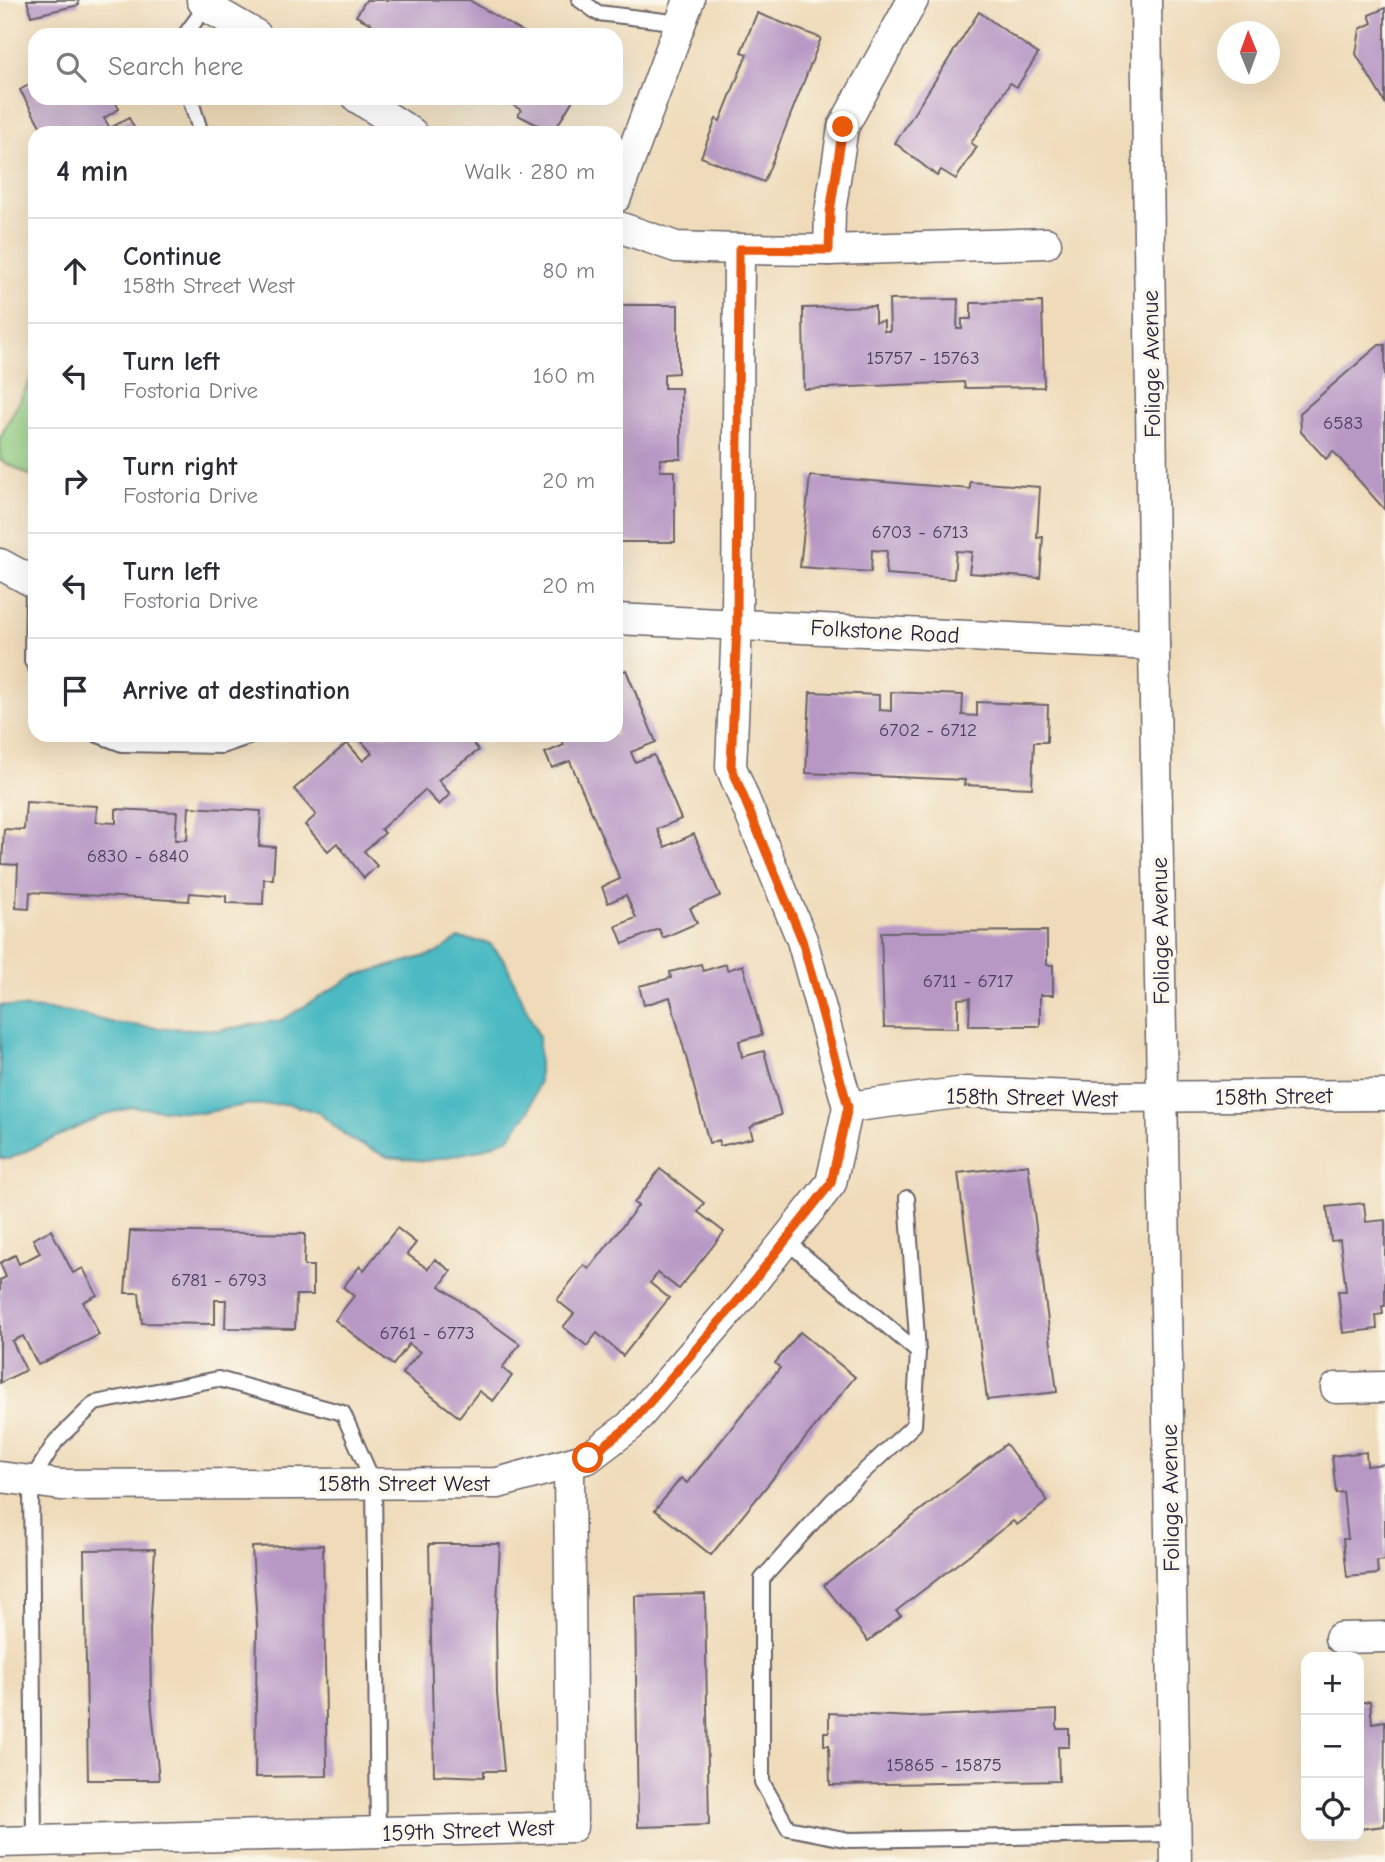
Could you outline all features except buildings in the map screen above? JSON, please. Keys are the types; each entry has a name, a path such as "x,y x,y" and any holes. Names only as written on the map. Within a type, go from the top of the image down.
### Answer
{"street":[{"path":"829,250 830,212 843,127 913,0"},
{"name":"Foliage Avenue","path":"1146,0 1154,645 1176,1848"},
{"path":"204,3 245,28"},
{"path":"623,178 685,12"},
{"path":"369,105 401,126"},
{"path":"623,228 677,247 829,250 1046,243"},
{"path":"739,249 737,624 731,766 802,940 848,1107"},
{"path":"0,564 28,580"},
{"name":"Folkstone Road","path":"623,619 1154,645"},
{"name":"158th Street West","path":"0,1477 61,1485 498,1483 588,1458 629,1426 831,1183 848,1107 966,1092 1163,1098"},
{"name":"158th Street","path":"1163,1098 1385,1095"},
{"path":"1336,1388 1385,1387"},
{"name":"159th Street West","path":"0,1842 572,1827 569,1464"},
{"path":"1340,1638 1385,1637"}],"lane":[{"path":"580,0 598,13 685,12"},
{"path":"189,28 204,3"},
{"path":"192,105 199,126"},
{"path":"117,742 222,746 234,742"},
{"path":"906,1198 918,1352 914,1425 832,1501 762,1579 762,1782 788,1828 849,1840 1176,1848"},
{"path":"785,1240 918,1352"},
{"path":"34,1842 31,1481 56,1441 95,1403 218,1379 343,1413 374,1483 378,1832"}],"green space":[{"path":"28,384 28,474 0,460 0,438"}],"water":[{"path":"459,938 489,943 505,961 539,1037 539,1081 529,1111 509,1138 480,1150 427,1161 388,1157 351,1140 318,1112 288,1104 245,1105 201,1113 132,1107 106,1114 9,1159 0,1158 0,1005 71,1012 114,1023 220,1030 282,1020 354,976 437,953"}],"route":[{"path":"588,1458 629,1426 741,1297 831,1183 848,1107 802,940 731,766 737,624 739,249 829,250 830,212 843,127"}]}
